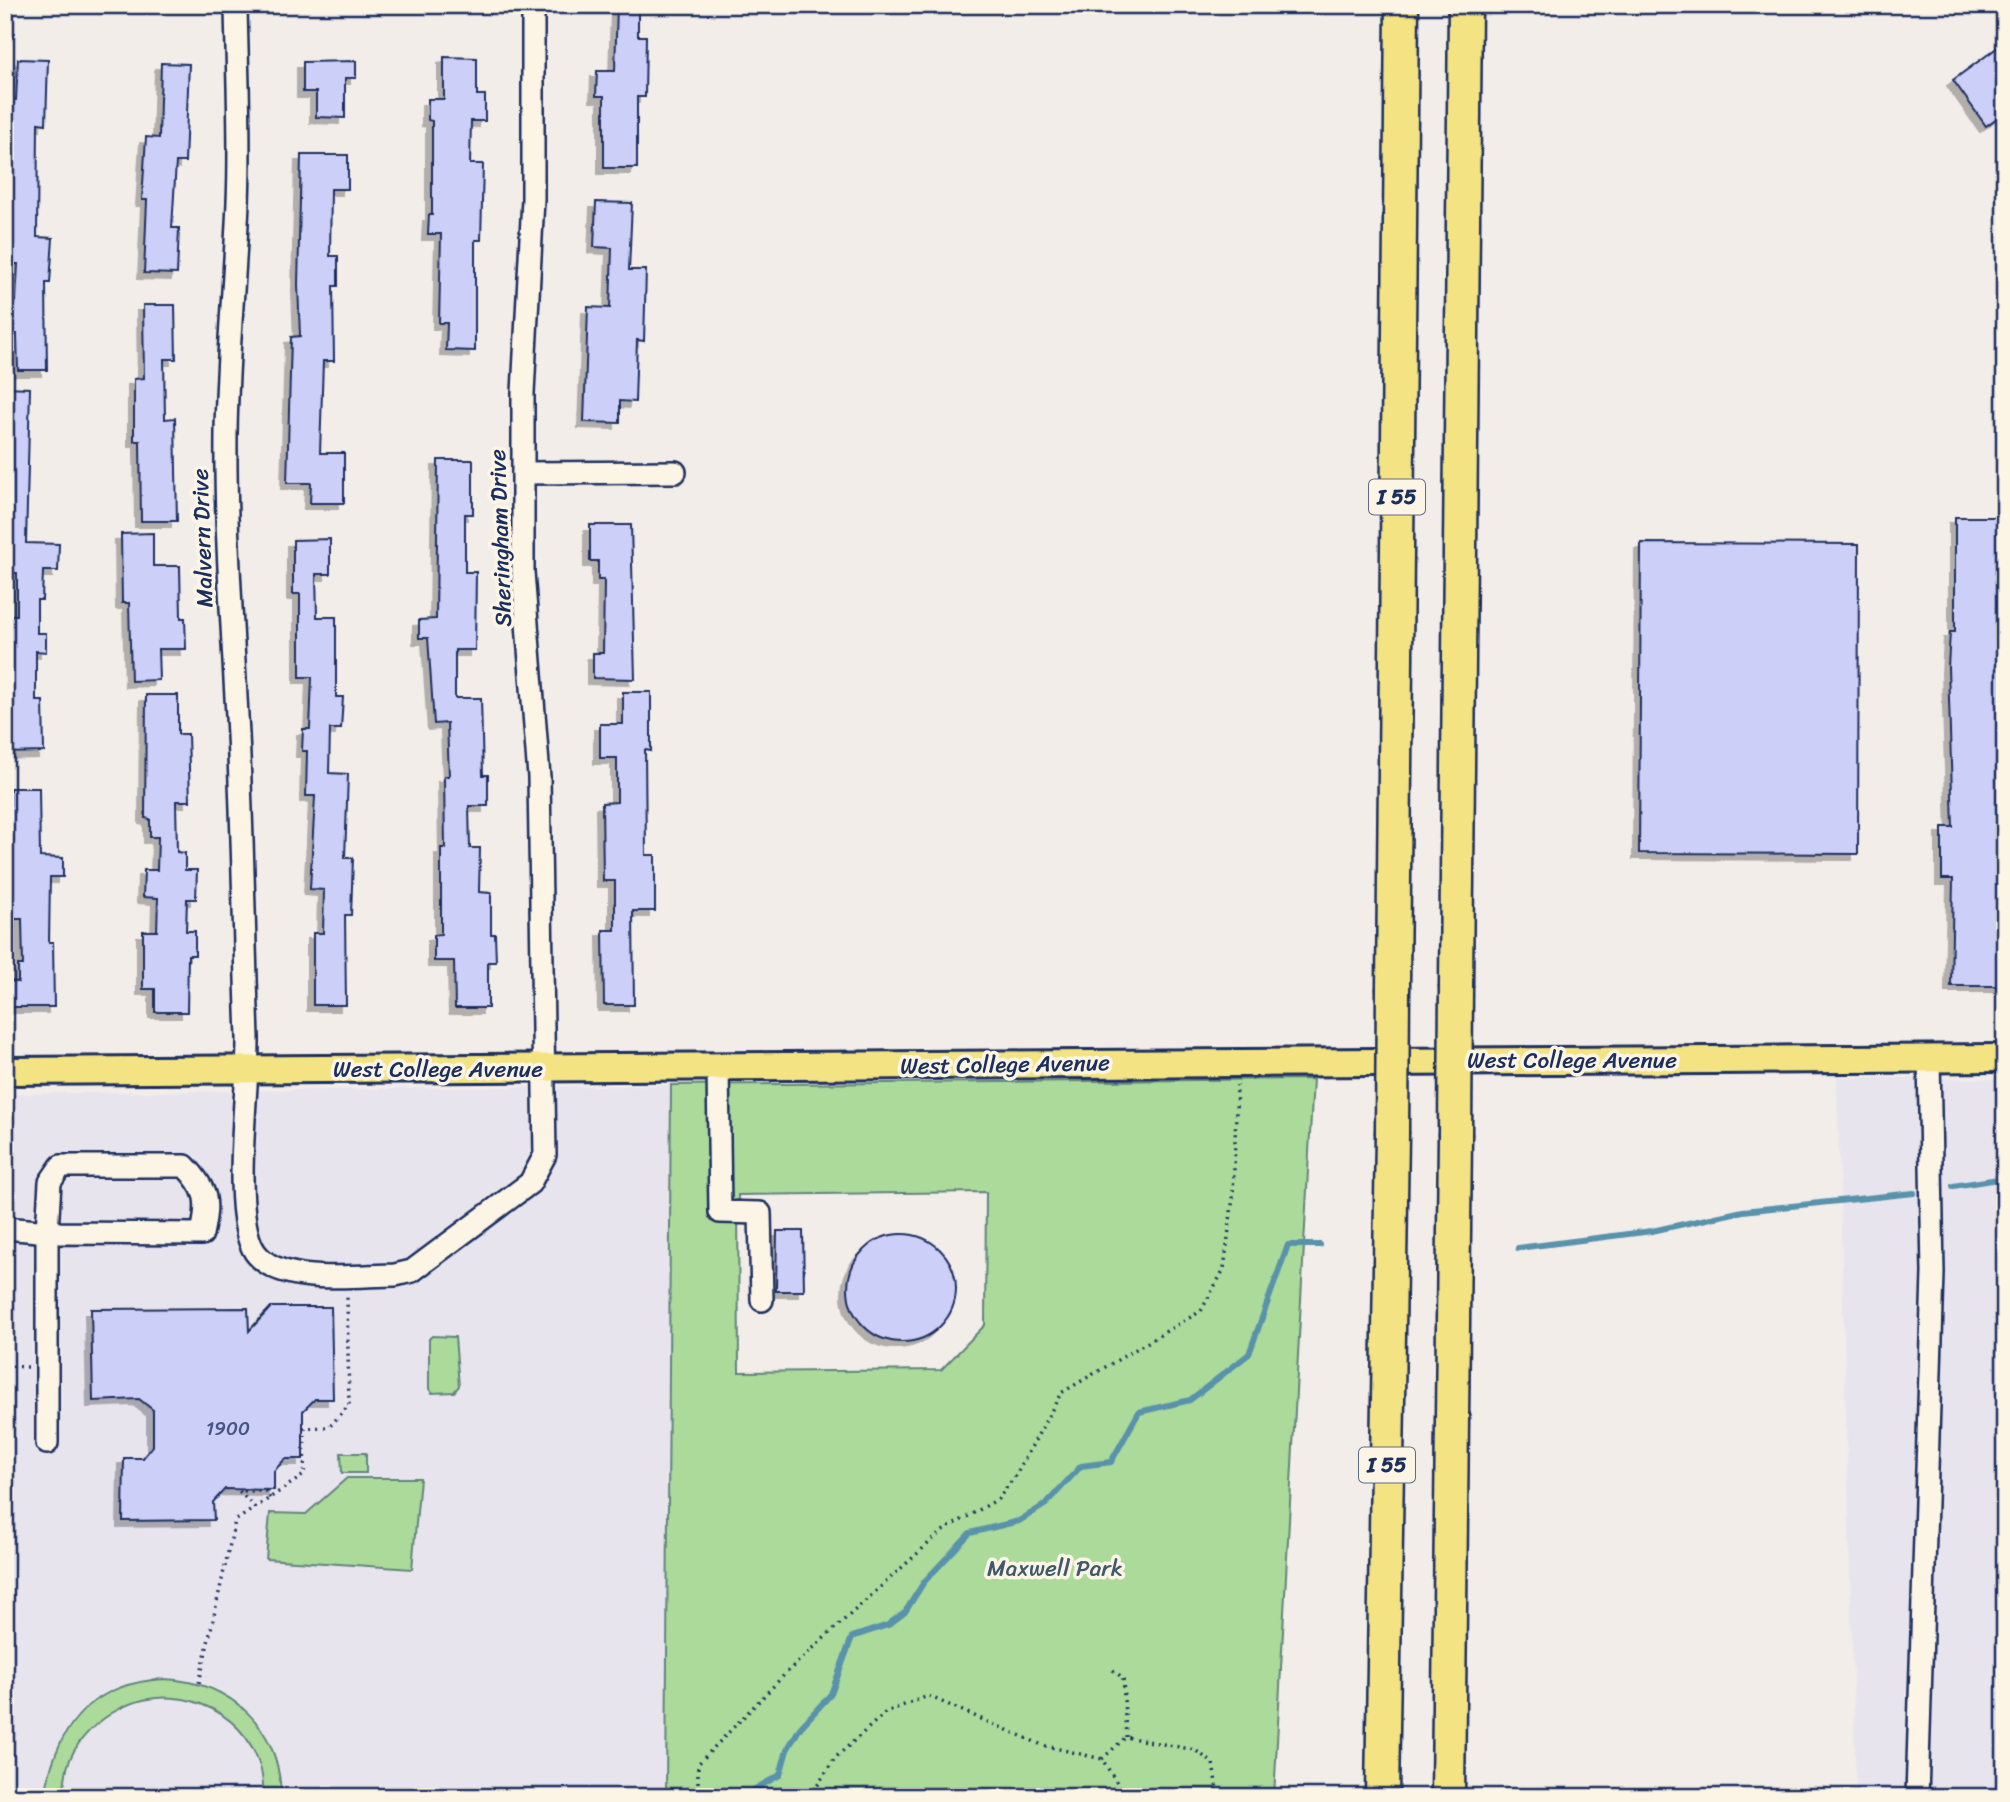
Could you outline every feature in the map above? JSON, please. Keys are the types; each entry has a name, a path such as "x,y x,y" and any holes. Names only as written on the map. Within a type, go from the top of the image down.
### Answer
{"highway":[{"name":"I 55","path":"1382,1797 1392,1134 1402,5"},
{"name":"I 55","path":"1448,1797 1465,5"}],"main road":[{"name":"West College Avenue","path":"5,1071 2005,1058"}],"street":[{"name":"Malvern Drive","path":"236,5 239,200 229,347 227,536 243,848 248,1070 243,1113 244,1229 256,1253 272,1266 293,1275 347,1275"},
{"name":"Sheringham Drive","path":"347,1275 395,1275 412,1271 530,1182 545,1155 539,777 523,572 523,393 533,200 533,5"},
{"path":"523,473 675,472"},
{"path":"1917,1797 1933,1273 1929,1058"},
{"path":"718,1067 719,1212 760,1213 762,1300"},
{"path":"5,1228 47,1232 202,1234 208,1208 202,1184 185,1166 61,1166 50,1182 47,1232 47,1443"}],"path":[{"path":"698,1797 698,1764 789,1671 941,1532 998,1499 1016,1475 1061,1393 1201,1311 1224,1269 1233,1197 1238,1062"},
{"path":"199,1684 234,1521 304,1475 305,1428 329,1427 349,1405 347,1275"},
{"path":"5,1366 33,1367"},
{"path":"255,1508 239,1491 265,1491 270,1498"},
{"path":"1113,1670 1123,1678 1126,1737"},
{"path":"810,1797 835,1758 886,1712 928,1696 1042,1745 1102,1759 1126,1797"},
{"path":"1102,1759 1126,1737"},
{"path":"1126,1737 1195,1750 1213,1763 1218,1797"}],"shaded area":[{"path":"1837,1077 2005,1079 2005,1797 1856,1797"},
{"path":"671,1085 666,1797 5,1797 5,1094"}],"green space":[{"name":"Maxwell Park","path":"1313,1079 1274,1797 666,1797 671,1085","holes":["986,1192 985,1325 941,1370 739,1372 738,1195"]},
{"path":"432,1336 455,1337 459,1386 454,1392 432,1393 429,1389 429,1339"},
{"path":"341,1453 366,1453 366,1473 342,1473"},
{"path":"347,1478 420,1478 412,1569 266,1559 270,1513 306,1514"},
{"path":"164,1679 189,1682 211,1689 231,1699 248,1713 272,1749 281,1797 264,1797 261,1770 252,1747 239,1729 221,1714 201,1704 156,1698 133,1703 98,1723 80,1742 71,1757 63,1797 45,1797 57,1750 80,1713 116,1689 138,1682"}],"building":[{"path":"617,5 638,5 638,36 646,36 645,97 637,97 637,168 604,168 604,96 596,96 597,71 615,71"},
{"path":"2005,42 2005,112 1986,126 1953,80"},
{"path":"444,57 477,58 477,95 485,95 485,121 471,121 470,164 483,164 481,240 475,240 475,351 446,350 447,323 439,323 441,234 428,234 429,215 432,215 432,121 428,120 428,99 444,99"},
{"path":"18,59 48,60 46,124 38,123 37,237 53,238 50,283 46,283 47,370 18,370 17,334 5,334 5,301 16,301 18,264 5,264 7,99 16,100"},
{"path":"356,61 356,78 345,78 345,118 316,117 316,92 303,92 303,62"},
{"path":"161,63 189,64 185,162 176,162 172,228 179,228 177,274 144,273 147,200 142,200 146,137 159,138"},
{"path":"301,155 348,155 348,189 331,189 330,256 338,256 338,286 333,286 334,361 323,361 320,453 344,453 344,503 310,503 311,483 287,483 291,337 300,336 298,285"},
{"path":"596,202 632,203 629,270 646,270 644,341 637,340 635,402 620,401 620,423 584,422 588,307 610,308 612,248 594,247"},
{"path":"143,305 175,305 176,359 164,359 165,419 175,418 177,521 141,521 140,441 134,441 134,379 144,378"},
{"path":"5,387 30,388 26,543 59,544 58,571 43,571 42,600 37,600 37,633 46,633 46,652 36,651 36,701 43,701 44,752 5,753 5,615 17,615 17,573 5,573"},
{"path":"438,460 473,460 473,514 465,514 465,572 476,572 475,650 455,650 455,698 481,698 483,775 488,775 488,806 469,806 470,848 480,848 479,892 491,893 491,934 495,934 496,962 488,962 488,1008 455,1008 454,961 434,961 434,935 441,934 441,848 445,848 444,776 449,776 447,723 434,724 428,638 419,638 419,620 436,619"},
{"path":"1955,517 2005,517 2002,746 2005,746 2005,986 1951,986 1953,879 1942,879 1942,827 1953,827 1948,667 1950,632 1955,632"},
{"path":"590,525 631,525 635,679 593,678 593,653 603,653 604,580 598,580 598,561 590,561"},
{"path":"153,533 153,566 180,566 181,618 185,618 186,649 158,649 159,680 131,681 129,603 122,603 121,534"},
{"path":"330,539 330,574 316,574 317,617 336,617 336,697 343,697 341,729 330,729 329,773 348,774 345,858 353,858 351,915 345,915 346,1005 313,1005 313,933 323,933 324,890 310,889 315,796 306,796 307,751 302,751 303,729 310,729 312,677 300,677 300,594 293,594 293,540"},
{"path":"1641,543 1859,544 1858,854 1639,853"},
{"path":"623,692 651,692 651,751 645,750 646,855 655,855 655,911 633,911 634,1005 604,1005 603,930 615,930 615,881 603,881 602,803 617,802 617,758 600,758 600,724 623,724"},
{"path":"146,695 178,695 178,734 188,734 190,801 176,801 177,852 185,853 185,870 197,870 196,899 187,899 186,931 195,931 195,955 188,955 187,1012 155,1012 155,989 143,989 143,931 157,931 158,898 143,897 144,870 157,870 158,837 150,837 150,819 145,818"},
{"path":"10,788 39,788 40,857 63,858 63,877 50,877 49,942 53,942 54,1007 10,1007 10,981 18,982 18,965 23,965 22,919 12,919 13,834 5,834 5,805 10,805"},
{"path":"777,1231 803,1231 804,1291 776,1291"},
{"path":"902,1234 923,1238 940,1250 952,1267 956,1288 952,1309 940,1326 923,1338 902,1342 881,1338 864,1326 852,1309 848,1288 852,1267 864,1250 881,1238"},
{"path":"271,1307 331,1307 333,1399 315,1399 303,1411 303,1459 285,1459 274,1471 274,1490 225,1489 213,1502 214,1520 123,1521 124,1458 143,1458 153,1446 153,1410 139,1399 93,1401 91,1309 248,1308 249,1331"}],"waterway":[{"path":"1953,1186 2005,1178"},
{"path":"1518,1248 1652,1231 1743,1211 1914,1193"},
{"path":"752,1797 753,1790 780,1775 787,1750 800,1728 831,1694 852,1637 888,1625 905,1612 924,1582 970,1533 1019,1521 1046,1504 1081,1466 1111,1462 1139,1412 1190,1400 1249,1354 1288,1245 1320,1245"}]}
